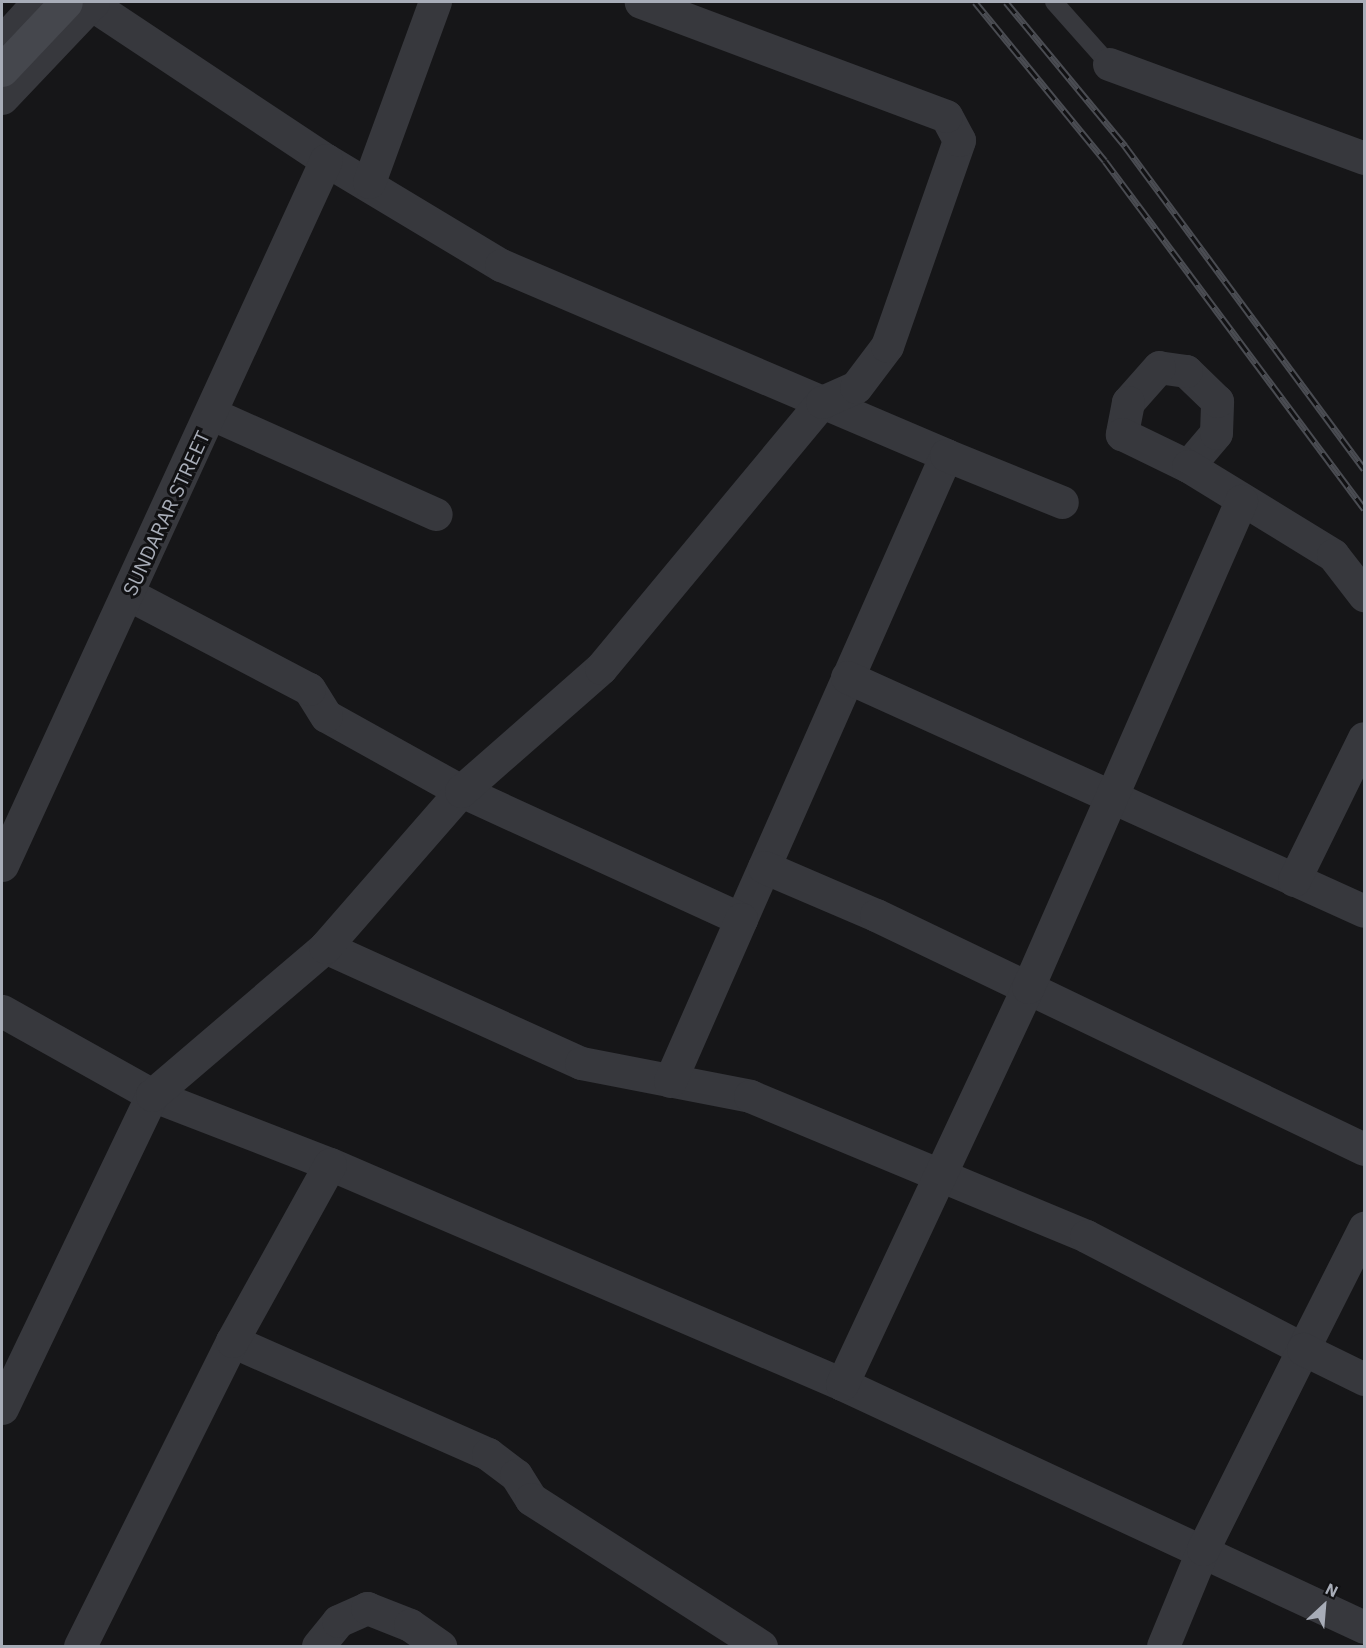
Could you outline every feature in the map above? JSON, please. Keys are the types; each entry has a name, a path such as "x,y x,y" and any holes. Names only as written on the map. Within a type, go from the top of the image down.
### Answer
{"street":[{"path":"3,37 38,2"},
{"path":"2,70 83,2"},
{"path":"2,98 83,2"},
{"path":"83,2 326,160 369,182 501,265 946,455 1062,502"},
{"path":"369,182 435,2"},
{"path":"2,1407 152,1095 325,947 461,791 601,668 822,402 856,387 887,346 959,140 946,116 641,2"},
{"path":"1109,64 1365,158"},
{"name":"SUNDARAR STREET","path":"2,865 212,414 326,160"},
{"path":"212,414 436,514"},
{"path":"670,1081 946,455"},
{"path":"1188,466 1241,501 1333,555 1365,595"},
{"path":"842,1384 1028,987 1241,501"},
{"path":"128,594 309,689 326,717 461,791 741,919"},
{"path":"847,678 1365,911"},
{"path":"1294,880 1365,738"},
{"path":"764,867 1028,987 1365,1149"},
{"path":"325,947 581,1063 750,1096 938,1178 1086,1236 1365,1379"},
{"path":"2,1011 152,1095 330,1164 842,1384 1203,1549 1365,1627"},
{"path":"80,1647 232,1341 330,1164"},
{"path":"1163,1647 1203,1549 1365,1228"},
{"path":"232,1341 488,1454 516,1475 531,1499 761,1647"},
{"path":"318,1647 338,1621 367,1608 410,1625 440,1647"}],"lane":[{"path":"1054,2 1109,64"}],"railway":[{"path":"975,2 1105,161 1364,509"},
{"path":"1006,2 1125,146 1364,469"}]}
